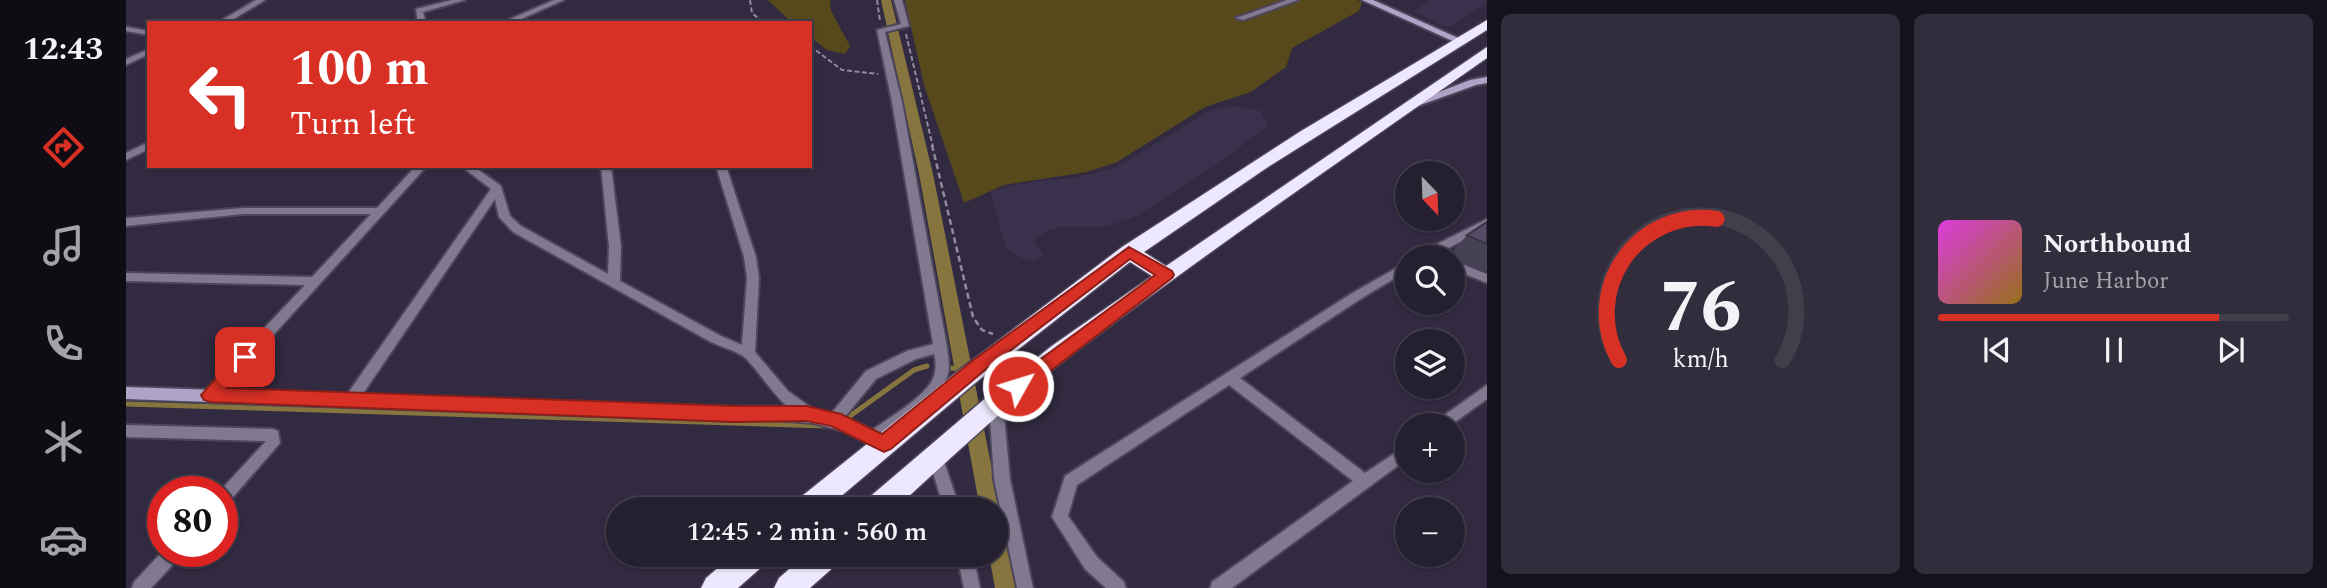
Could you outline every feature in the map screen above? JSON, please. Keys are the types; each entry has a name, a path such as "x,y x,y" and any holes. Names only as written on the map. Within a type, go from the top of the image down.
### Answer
{"highway":[{"path":"820,497 879,440 930,407 978,365 1129,252 1206,199 1487,24"},
{"path":"889,497 1060,351 1487,51"},
{"path":"1129,252 1166,275"},
{"path":"716,588 740,567"},
{"path":"789,588 813,567"}],"street":[{"path":"224,21 261,0"},
{"path":"422,21 419,11 461,0"},
{"path":"510,21 560,0"},
{"path":"126,393 735,414 807,413 835,419 879,440 936,385 941,376 942,359 912,181 891,80 892,27 898,0"},
{"path":"1240,18 1294,0"},
{"path":"1366,0 1460,41"},
{"path":"126,29 147,33"},
{"path":"126,62 147,52"},
{"path":"1404,107 1474,82 1487,80"},
{"path":"126,157 147,146"},
{"path":"210,395 420,168"},
{"path":"469,168 497,188 505,217 517,229 716,339 748,353 783,396 807,413"},
{"path":"607,168 615,247 614,282"},
{"path":"722,168 750,257 753,278 748,353"},
{"path":"351,400 497,188"},
{"path":"126,222 243,211 380,211"},
{"path":"1449,245 1487,223"},
{"path":"1465,270 1487,279"},
{"path":"1118,588 1091,563 1060,517 1070,481 1395,273"},
{"path":"126,276 315,281"},
{"path":"835,419 871,375 912,355 940,347"},
{"path":"1231,379 1366,482"},
{"path":"1457,413 1487,391"},
{"path":"990,409 1026,588"},
{"path":"126,431 273,435 273,443 238,481"},
{"path":"943,449 950,497"},
{"path":"1219,588 1395,460"},
{"path":"140,588 159,567"},
{"path":"968,567 972,588"}],"path":[{"path":"750,0 752,13 762,21"},
{"path":"877,0 892,27 973,317 982,330 1014,338"},
{"path":"812,48 842,70 872,73 891,80"}],"shaded area":[{"path":"768,0 830,0 831,11 850,46 845,54 827,50 812,39 812,21 790,21"},
{"path":"905,0 1362,2 1359,11 1292,48 1286,67 1251,92 1205,107 1117,162 1087,172 1004,185 964,203 924,85"},
{"path":"1431,0 1487,0 1487,3 1452,26 1442,26 1414,11"},
{"path":"1233,106 1261,111 1268,126 1215,166 1133,218 1104,227 1059,227 1043,233 1035,241 1044,256 1029,262 1006,248 990,191 1036,181 1074,178 1117,167 1211,110"}],"building":[{"path":"1487,222 1487,244 1467,235"}],"waterway":[{"path":"886,0 926,174 988,497"},
{"path":"843,421 914,370 927,366"},
{"path":"950,368 961,369"},
{"path":"126,404 828,426"},
{"path":"1002,567 1006,588"}],"route":[{"path":"245,357 210,395 735,414 807,413 835,419 873,436 884,444 978,365 1129,252 1166,275 1060,351 1018,386"}]}
